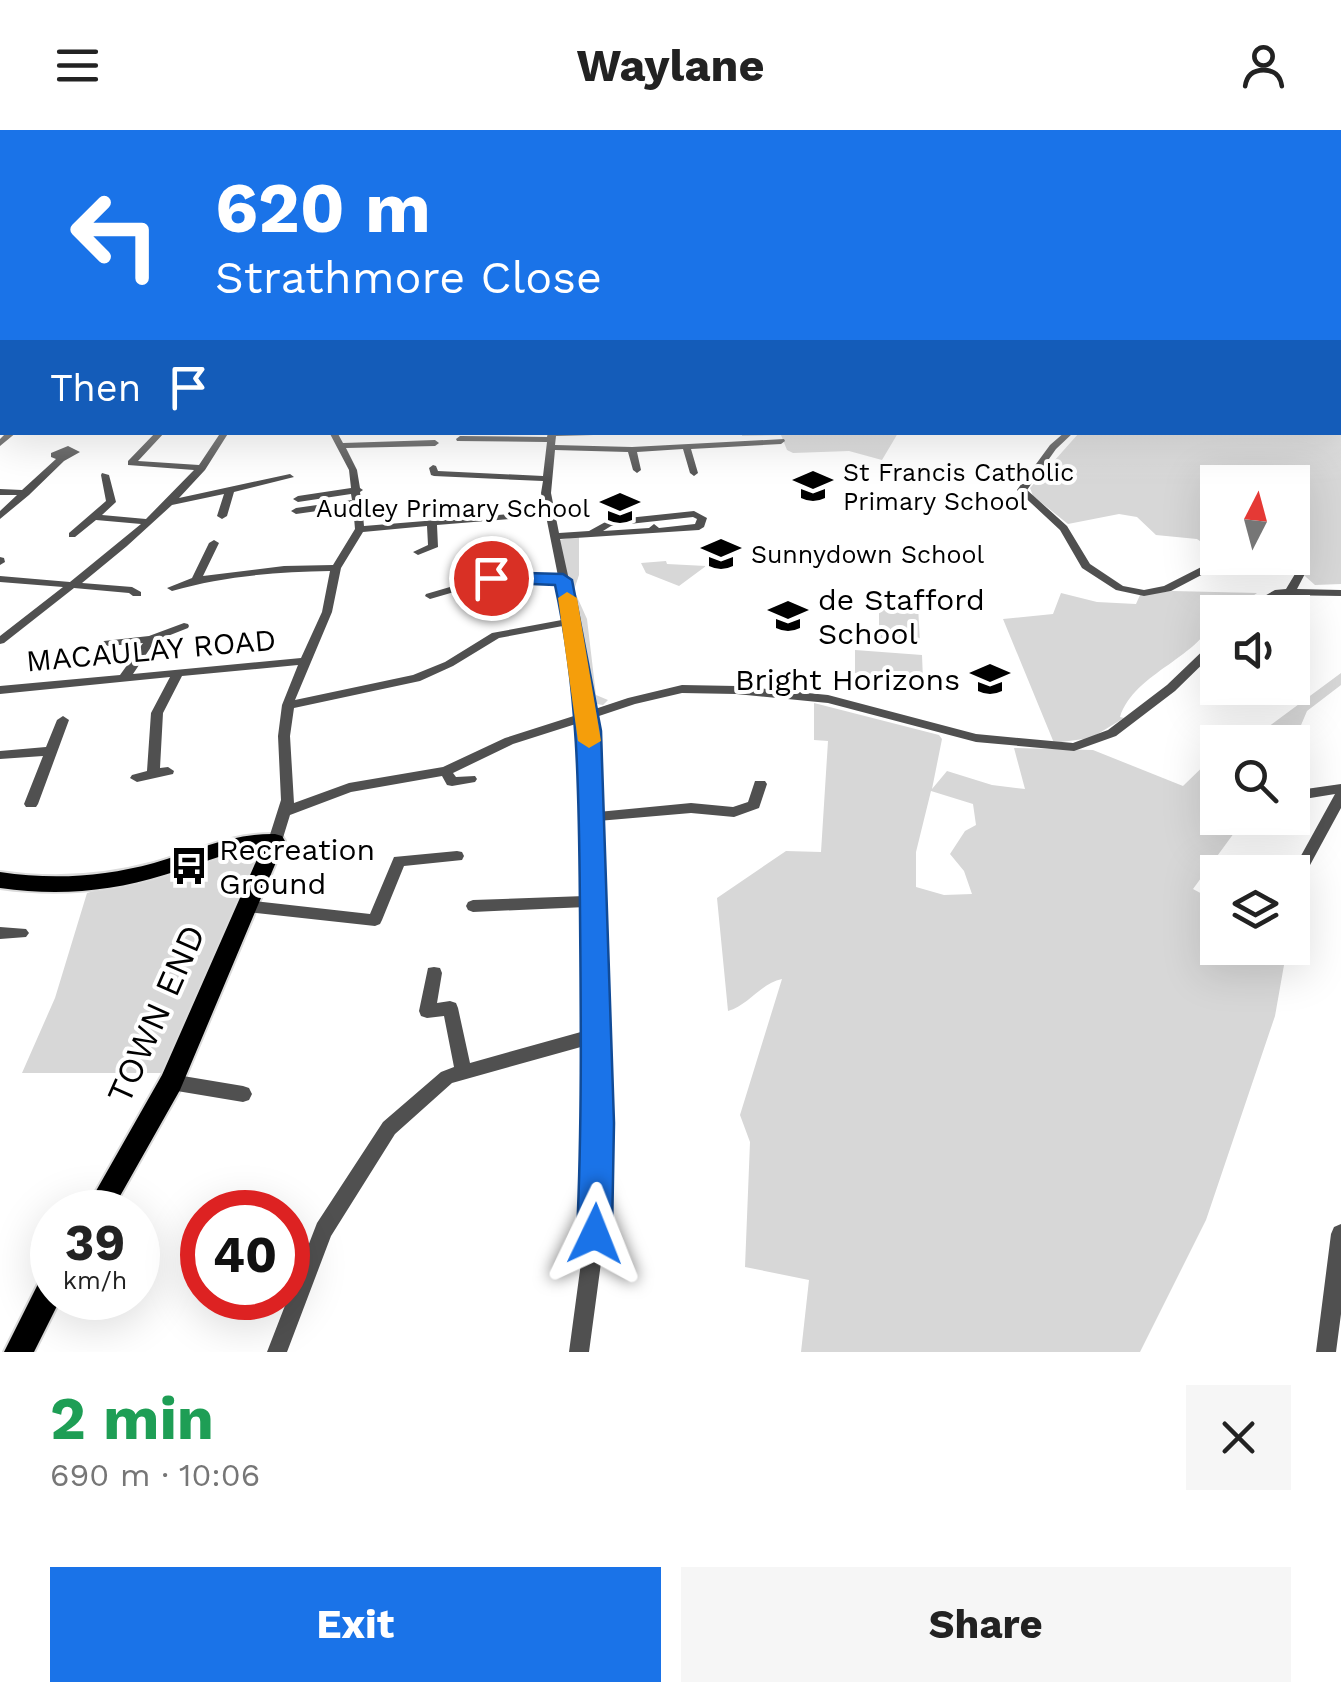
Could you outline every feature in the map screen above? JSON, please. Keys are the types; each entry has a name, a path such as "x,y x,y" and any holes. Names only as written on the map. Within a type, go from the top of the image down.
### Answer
{"main road":[{"path":"1,882 57,888 85,886 120,880 238,844 275,840"},
{"name":"TOWN END","path":"109,1190 171,1082 275,840"},
{"path":"19,1352 35,1320"}],"street":[{"path":"158,435 130,462 202,468"},
{"path":"0,641 6,631 74,584 166,504 213,457 224,435"},
{"path":"275,840 286,812 284,736 288,706 327,612 336,568 360,529 354,470 334,435"},
{"path":"460,439 591,435"},
{"path":"1067,435 1022,490 1064,528 1095,574 1120,588 1156,592 1200,571"},
{"path":"551,438 632,450 781,440"},
{"path":"551,438 546,479 589,731 592,817 595,1234 578,1352"},
{"path":"340,446 435,443"},
{"path":"686,447 694,473"},
{"path":"632,450 636,470"},
{"path":"0,516 61,459"},
{"path":"433,468 434,473 546,479"},
{"path":"72,536 111,502 106,475"},
{"path":"166,504 290,477"},
{"path":"222,516 230,490"},
{"path":"0,492 26,493"},
{"path":"290,522 297,506 358,496"},
{"path":"360,529 550,513"},
{"path":"555,536 652,532 699,527 702,518 694,514 609,523 592,534"},
{"path":"96,517 145,522"},
{"path":"645,518 653,523 652,532"},
{"path":"418,552 433,547 432,522"},
{"path":"196,580 214,543"},
{"path":"172,588 196,580 284,568 336,568"},
{"path":"1292,590 1300,575"},
{"path":"430,596 491,578 563,580"},
{"path":"0,579 132,590 137,594"},
{"path":"1271,595 1292,590 1341,593"},
{"path":"288,706 416,678 438,670 496,635 573,621"},
{"path":"108,644 150,639 184,626"},
{"path":"124,678 150,639"},
{"path":"286,812 349,788 446,771 509,741 682,689 828,699 1002,742 1074,747 1112,734 1200,660"},
{"name":"MACAULAY ROAD","path":"0,690 307,661"},
{"path":"136,778 160,773 156,713 178,673"},
{"path":"31,804 63,720"},
{"path":"0,755 52,751"},
{"path":"446,771 452,782 470,780"},
{"path":"592,817 691,808 734,812 754,805 760,784"},
{"path":"1310,795 1341,793"},
{"path":"1308,855 1341,793"},
{"path":"246,906 375,920 399,861 457,856"},
{"path":"473,906 594,901"},
{"path":"0,933 21,933"},
{"path":"434,973 428,1011 450,1008 464,1072"},
{"path":"277,1352 324,1230 389,1128 447,1077 596,1034"},
{"path":"171,1082 244,1094"},
{"path":"1326,1352 1341,1234"}],"shaded area":[{"path":"781,435 897,435 882,460 849,451 787,450"},
{"path":"1077,435 1341,435 1341,584 1315,585 1304,575 1310,575 1310,465 1200,465 1200,541 1156,535 1137,517 1119,514 1068,524 1033,496 1030,488"},
{"path":"579,536 579,575 574,590 587,619 596,695 608,700 603,705 590,703 559,540"},
{"path":"666,561 706,566 679,586 646,573 641,563"},
{"path":"1173,591 1257,593 1200,595 1200,640 1139,688 1120,717 1124,718 1091,738 1054,743 1003,619 1053,614 1061,593 1097,602 1136,604 1140,595"},
{"path":"879,602 918,605 920,644 879,640"},
{"path":"855,650 922,655 923,680 908,679 908,684 877,681 876,675 855,673"},
{"path":"1341,673 1341,685 1307,711 1301,725 1271,725 1298,705 1310,705 1310,696"},
{"path":"814,703 939,735 942,739 932,789 947,771 992,785 1025,789 1014,748 1093,750 1183,786 1200,770 1200,835 1233,835 1218,855 1200,855 1200,879 1193,889 1200,893 1200,965 1284,965 1275,1016 1206,1220 1140,1352 801,1352 809,1280 745,1267 750,1142 740,1115 782,979 728,1011 717,898 786,851 821,852 828,741 814,740","holes":["931,791 973,804 976,825 965,831 950,854 964,871 972,894 944,895 916,887 916,852"]},
{"path":"250,846 259,853 164,1073 22,1073 55,998 87,893"}],"slow traffic":[{"path":"567,598 589,741"}],"place":[{"name":"St Francis Catholic Primary School","path":"813,486"},
{"name":"Audley Primary School","path":"620,508"},
{"name":"Sunnydown School","path":"721,554"},
{"name":"de Stafford School","path":"788,616"},
{"name":"Bright Horizons","path":"990,679"},
{"name":"Recreation Ground","path":"189,866"}],"route":[{"path":"491,578 563,580 573,621 589,731 598,1123 595,1234"}]}
